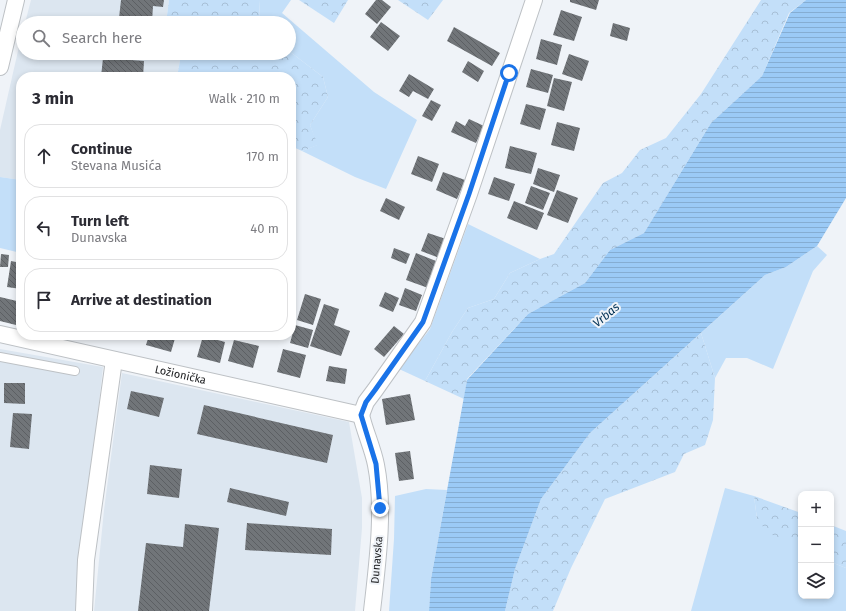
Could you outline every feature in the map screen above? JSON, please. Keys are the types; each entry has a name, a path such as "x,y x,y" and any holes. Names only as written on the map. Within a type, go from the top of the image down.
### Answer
{"street":[{"path":"0,67 16,0"},
{"path":"361,415 366,402 423,322 469,194 534,0"},
{"name":"Ložionička","path":"0,334 16,338"},
{"name":"Ložionička","path":"26,340 361,415"},
{"path":"84,611 86,560 114,360"},
{"name":"Dunavska","path":"361,415 376,464 380,508 378,559 372,611"}],"lane":[{"path":"0,357 75,371"}],"shaded area":[{"path":"31,0 169,0 167,16 27,16"},
{"path":"16,60 180,60 178,72 16,72 16,179 0,177 0,130"},
{"path":"0,349 103,367 76,611 0,611"},
{"path":"122,373 349,422 362,498 362,528 355,611 94,611 104,510"}],"green space":[{"path":"169,0 259,0 260,16 167,16"},
{"path":"259,0 291,0 282,13 285,16 260,16"},
{"path":"299,0 348,0 334,23"},
{"path":"398,0 443,0 428,20"},
{"path":"761,0 806,0 789,13 762,76 711,123 644,233 610,250 585,283 528,314 467,379 464,399 425,381 452,332 468,308 494,299 510,273 554,254 603,183 622,173 640,150 666,138 701,94"},
{"path":"296,25 374,92 417,120 386,189 355,177 302,151 317,145 310,125 328,97 323,77 296,56"},
{"path":"296,56 323,77 328,97 310,125 318,145 302,151 296,148 296,72 178,72 180,60 296,60"},
{"path":"0,177 16,179 16,252 0,248"},
{"path":"468,224 540,259 510,273 494,299 468,308 452,332 425,381 399,369 430,329"},
{"path":"817,246 827,255 813,271 773,369 747,358 726,358 715,378 701,333 765,275 786,267"},
{"path":"701,333 715,378 713,420 705,445 684,454 675,472 605,499 571,568 553,611 505,611 515,569 541,499 590,433"},
{"path":"725,488 754,496 757,519 798,546 798,599 834,599 834,563 846,568 846,611 691,611"},
{"path":"426,489 447,490 431,579 429,611 389,611 394,539 395,496"},
{"path":"754,496 798,512 798,547 768,533 757,519"},
{"path":"834,526 846,531 846,568 834,563"}],"water":[{"name":"Vrbas","path":"806,0 846,0 846,198 817,246 786,267 765,275 590,433 541,499 515,569 505,611 429,611 431,579 467,380 528,314 585,283 610,250 644,233 711,123 762,76 790,13"}],"building":[{"path":"121,0 164,0 163,7 153,6 152,16 119,16"},
{"path":"376,0 382,0 391,7 377,24 365,14"},
{"path":"570,0 599,0 596,10 570,2"},
{"path":"561,10 582,17 574,41 553,35"},
{"path":"381,22 400,36 388,51 370,37"},
{"path":"613,23 630,28 627,41 610,36"},
{"path":"454,27 500,53 492,66 447,41"},
{"path":"541,39 562,45 557,65 536,59"},
{"path":"569,54 589,61 582,81 562,74"},
{"path":"103,60 144,61 143,72 102,72"},
{"path":"468,61 484,71 478,82 462,72"},
{"path":"531,69 553,75 548,93 526,87"},
{"path":"409,74 434,89 428,99 413,91 409,97 399,91"},
{"path":"554,78 572,82 564,111 547,106"},
{"path":"431,100 441,105 432,121 422,116"},
{"path":"526,104 546,109 540,130 520,124"},
{"path":"469,119 484,126 476,143 451,132 456,121 465,126"},
{"path":"557,122 580,128 574,151 551,145"},
{"path":"510,146 537,153 531,174 505,168"},
{"path":"418,156 439,164 432,182 411,174"},
{"path":"538,168 560,175 554,192 533,184"},
{"path":"443,172 465,180 457,199 436,190"},
{"path":"494,177 515,184 509,201 488,194"},
{"path":"531,186 550,193 543,210 525,203"},
{"path":"557,190 578,198 568,223 547,215"},
{"path":"386,198 405,207 399,220 380,211"},
{"path":"514,201 544,213 537,230 507,218"},
{"path":"428,233 449,240 442,259 421,251"},
{"path":"394,248 410,254 406,264 391,258"},
{"path":"416,253 441,263 431,289 406,280"},
{"path":"1,254 9,255 8,267 0,267"},
{"path":"11,261 16,262 16,288 7,287"},
{"path":"405,288 422,295 416,311 399,305"},
{"path":"385,292 399,298 393,312 379,306"},
{"path":"305,294 321,299 313,325 297,320"},
{"path":"0,297 16,301 16,325 0,321"},
{"path":"324,304 339,309 334,325 350,331 341,356 310,346"},
{"path":"296,325 313,330 308,348 290,343 291,340 296,340"},
{"path":"394,326 404,334 384,357 374,349"},
{"path":"148,340 175,340 171,352 146,345"},
{"path":"202,340 218,340 225,342 220,363 197,357"},
{"path":"234,340 259,346 253,368 228,361"},
{"path":"283,349 306,355 300,378 277,372"},
{"path":"329,366 347,369 345,384 326,381"},
{"path":"4,383 25,383 25,404 4,403"},
{"path":"131,391 164,398 159,417 127,409"},
{"path":"410,394 415,420 386,425 382,399"},
{"path":"204,405 333,435 327,463 197,434"},
{"path":"13,413 32,414 29,449 10,447"},
{"path":"410,451 414,479 399,481 395,453"},
{"path":"150,465 182,469 179,498 147,494"},
{"path":"230,488 289,502 286,516 227,502"},
{"path":"247,523 332,529 331,555 245,550"},
{"path":"185,524 219,528 209,611 138,611 146,543 183,547"}],"route":[{"path":"380,508 376,464 361,415 366,402 423,322 469,194 509,73"}]}
